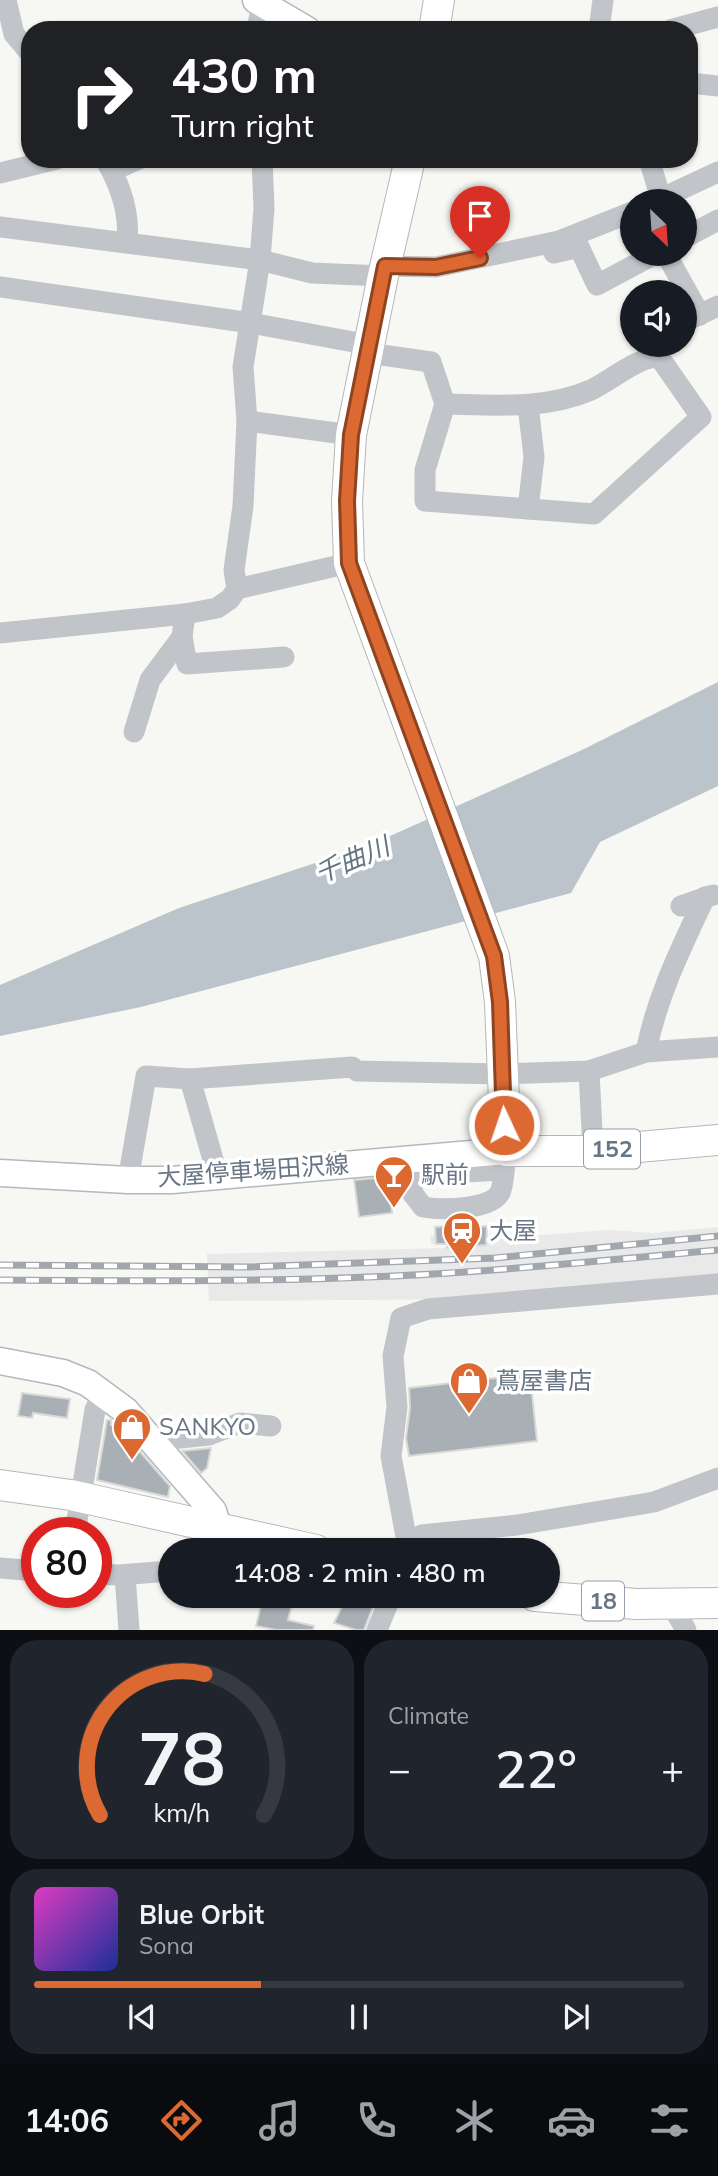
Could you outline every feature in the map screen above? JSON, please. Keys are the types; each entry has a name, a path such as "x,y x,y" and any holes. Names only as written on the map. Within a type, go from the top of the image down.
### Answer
{"highway":[{"path":"436,21 439,0"},
{"path":"408,168 351,435 347,501 349,563 494,956 500,1002 505,1160"},
{"name":"152","path":"505,1160 718,1140"},
{"path":"0,1485 82,1498 245,1538"},
{"name":"18","path":"560,1598 636,1604 718,1603"}],"main road":[{"path":"260,1 292,21"},
{"name":"大屋停車場田沢線","path":"0,1173 128,1180 505,1160"},
{"path":"0,1361 64,1373 88,1383 126,1411 213,1511 219,1530"}],"street":[{"path":"6,0 14,34 21,42"},
{"path":"600,21 603,0"},
{"path":"258,21 260,1"},
{"path":"698,22 718,17"},
{"path":"698,84 718,86"},
{"path":"0,173 21,168"},
{"path":"110,168 123,199 128,229 127,242"},
{"path":"237,589 234,570 243,506 247,421 243,367 260,260 264,208 262,168"},
{"path":"651,168 656,189"},
{"path":"683,189 718,173"},
{"path":"0,227 260,260 312,273 436,267 559,241 620,217"},
{"path":"697,231 718,220"},
{"path":"524,248 533,257 579,247 597,285 633,266"},
{"path":"673,266 701,314"},
{"path":"0,287 251,323 431,362 445,404 425,470 425,501 594,514 701,417 658,357"},
{"path":"445,404 528,405 558,400 591,390 643,357"},
{"path":"528,405 534,457 528,509"},
{"path":"247,421 351,435"},
{"path":"0,633 185,614 216,608 230,599 237,589 349,563"},
{"path":"185,614 182,637 187,664 284,657"},
{"path":"134,732 150,680 182,637"},
{"path":"681,906 712,895"},
{"path":"646,1052 653,1017 673,964 712,895"},
{"path":"128,1180 146,1076 190,1079 352,1067 357,1071 502,1074 589,1071 646,1052 718,1047"},
{"path":"589,1071 593,1151"},
{"path":"190,1079 218,1177"},
{"path":"409,1167 416,1201 423,1207 433,1209 480,1206 495,1199 501,1192 505,1160"},
{"path":"406,1538 391,1456 397,1406 393,1356 401,1318 428,1309 718,1284"},
{"path":"78,1517 95,1410 103,1394"},
{"path":"151,1441 209,1435 240,1423 271,1426"},
{"path":"418,1538 422,1535 517,1525 654,1502 718,1478"},
{"path":"0,1568 21,1570"},
{"path":"112,1575 158,1573"},
{"path":"125,1575 129,1630"},
{"path":"671,1604 686,1630"},
{"path":"377,1630 386,1608"}],"shaded area":[{"path":"469,1224 475,1224 475,1227 487,1226 488,1239 610,1230 653,1233 718,1227 718,1282 476,1299 209,1301 207,1254 447,1248 447,1244 431,1244 430,1236 436,1235 435,1227 446,1226 447,1230 469,1227"}],"water":[{"name":"千曲川","path":"718,682 718,786 600,842 571,893 141,1007 0,1036 0,985 179,908 370,845 582,750"}],"building":[{"path":"388,1177 392,1213 359,1217 354,1180"},
{"path":"487,1226 486,1245 447,1248 447,1244 436,1244 435,1227"},
{"name":"蔦屋書店","path":"530,1374 537,1441 409,1456 406,1438 410,1408 409,1388"},
{"path":"22,1393 70,1399 67,1418 33,1413 32,1418 18,1416"},
{"name":"SANKYO","path":"107,1420 111,1420 111,1425 120,1428 120,1434 127,1436 126,1446 135,1446 170,1486 168,1497 97,1480"},
{"path":"211,1448 207,1468 201,1473 182,1451"},
{"path":"260,1608 291,1608 288,1620 314,1626 313,1630 276,1630 256,1626"},
{"path":"341,1608 372,1608 364,1630 334,1623"}],"railway":[{"path":"0,1265 249,1267 495,1258 718,1236"},
{"path":"0,1280 148,1281 394,1276 718,1250"}],"place":[{"name":"駅前","path":"394,1209"},
{"name":"大屋","path":"462,1265"},
{"name":"蔦屋書店","path":"469,1415"},
{"name":"SANKYO","path":"132,1461"}],"route":[{"path":"480,258 436,267 385,266 351,435 346,527 349,563 494,956 500,1002 504,1125"}]}
